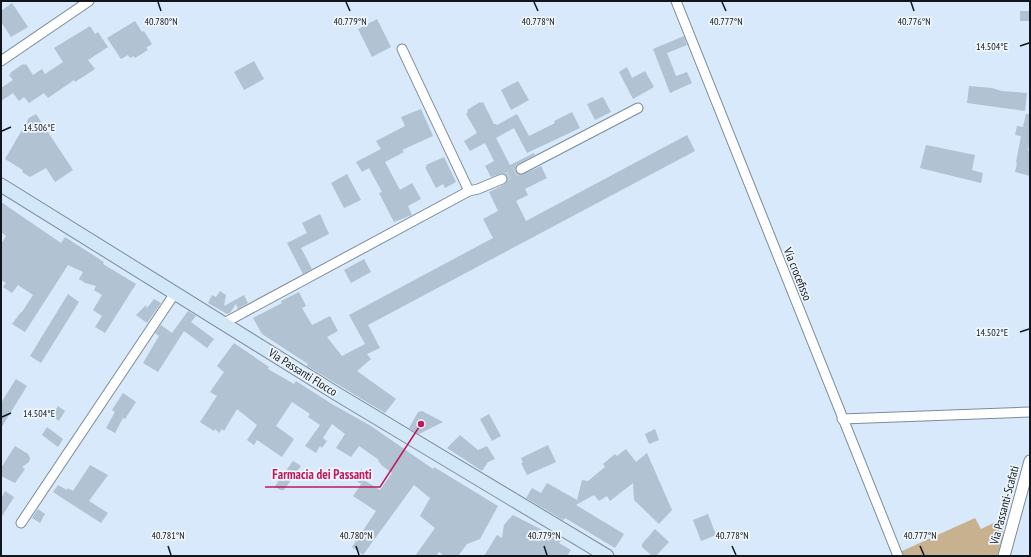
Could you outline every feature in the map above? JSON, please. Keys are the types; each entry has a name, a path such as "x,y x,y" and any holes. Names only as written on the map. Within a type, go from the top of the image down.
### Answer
{"main road":[{"name":"Via Passanti Flocco","path":"1,185 337,394 607,556"}],"street":[{"path":"1,61 89,1"},
{"name":"Via crocefisso","path":"676,1 898,556"},
{"path":"402,49 469,191"},
{"path":"521,169 638,108"},
{"path":"224,323 469,191 502,179"},
{"path":"21,523 175,293"},
{"path":"842,419 1030,412"},
{"name":"Via Passanti-Scafati","path":"1004,556 1030,461"}],"shaded area":[{"path":"975,518 981,529 1004,518 1003,537 997,556 901,556 900,552"}],"building":[{"path":"12,3 28,27 11,37 1,22 1,11"},
{"path":"1020,11 1030,11 1030,21 1020,21"},
{"path":"377,19 391,47 372,57 358,29"},
{"path":"135,21 142,32 144,31 152,44 146,48 148,50 135,58 134,56 130,58 128,55 121,59 107,38"},
{"path":"90,26 95,34 98,32 108,47 88,60 95,69 75,82 74,80 48,98 44,93 29,103 24,97 19,101 13,93 1,101 1,88 13,80 9,75 11,74 10,73 23,64 26,64 33,75 42,69 45,74 63,62 54,48"},
{"path":"684,36 687,45 667,53 676,76 687,72 692,83 670,93 653,49"},
{"path":"254,61 264,79 244,90 234,72"},
{"path":"627,67 632,78 645,71 654,87 633,99 619,72"},
{"path":"518,81 529,100 511,110 501,90"},
{"path":"969,86 1027,93 1025,111 967,103"},
{"path":"603,97 611,112 595,120 587,104"},
{"path":"480,102 483,102 494,124 497,125 517,114 529,136 555,123 554,121 572,112 580,128 527,153 514,128 496,138 510,165 534,153 535,155 516,165 515,169 517,174 523,174 541,166 547,178 525,189 528,195 516,201 526,221 687,135 695,151 368,325 380,348 367,354 371,359 357,371 396,399 385,413 307,366 308,364 262,334 253,318 282,303 281,301 299,292 306,306 302,308 312,325 330,316 338,331 327,337 342,356 365,344 349,315 493,238 483,219 498,211 489,192 505,184 508,179 506,175 502,173 491,177 485,166 494,161 485,143 470,151 464,141 477,133 466,114 468,112 467,110"},
{"path":"421,109 433,136 402,150 404,152 385,162 400,190 412,183 421,199 408,206 412,215 394,222 379,193 382,192 369,168 362,172 356,162 381,149 376,141 405,126 401,117"},
{"path":"36,114 73,170 55,182 46,168 30,177 22,172 23,170 5,159 29,118"},
{"path":"1026,114 1030,114 1030,138 1028,151 1030,151 1030,176 1015,172 1021,136 1015,135 1017,126 1023,127"},
{"path":"926,145 975,155 972,170 983,173 981,183 920,168"},
{"path":"444,157 456,182 445,188 443,184 436,188 425,167 427,167 426,165"},
{"path":"347,174 361,200 344,208 331,183"},
{"path":"1,202 61,243 65,237 104,262 103,264 136,284 105,333 95,327 102,316 93,310 102,295 94,290 96,286 85,283 79,279 83,272 68,265 25,332 12,324 33,295 18,285 12,293 3,287 6,283 1,280 1,244 6,236 1,232"},
{"path":"320,214 329,234 301,248 312,269 303,274 287,243 307,233 302,223"},
{"path":"364,259 371,272 351,283 344,270"},
{"path":"220,291 226,295 224,306 244,295 248,303 238,309 236,304 230,313 227,314 208,303 212,295 216,297"},
{"path":"68,294 79,302 41,363 30,356"},
{"path":"154,299 161,303 147,323 136,315 146,305 147,308"},
{"path":"188,311 196,316 191,322 214,339 207,348 184,331 158,372 143,363 159,336 155,333 161,325 172,333"},
{"path":"234,343 269,367 268,369 294,384 296,381 332,404 371,426 433,469 434,467 498,506 480,539 467,544 458,556 444,556 439,552 436,556 415,556 435,528 420,516 430,498 414,485 363,555 352,547 376,511 353,496 364,480 380,490 392,473 381,465 378,461 379,460 359,446 351,457 336,448 345,434 332,424 323,438 327,441 322,448 320,446 316,453 305,446 320,425 308,417 310,414 292,402 276,426 294,439 282,457 257,440 254,445 247,440 257,425 237,409 224,431 222,429 219,433 215,429 214,431 200,422 217,396 210,392 224,372 217,366"},
{"path":"16,379 27,386 1,428 1,403"},
{"path":"123,393 136,402 125,419 123,418 115,433 106,428 115,412 112,410"},
{"path":"58,406 65,411 59,421 52,416"},
{"path":"422,411 443,422 419,434 409,428 418,412"},
{"path":"489,414 501,436 492,441 480,419"},
{"path":"47,427 63,439 58,447 42,435"},
{"path":"655,429 659,440 649,444 645,434"},
{"path":"460,435 478,450 487,446 495,459 488,462 482,471 447,448"},
{"path":"548,445 556,462 527,475 521,463 523,463 521,458"},
{"path":"15,446 28,454 30,458 29,462 22,467 25,469 15,483 1,476 1,468"},
{"path":"626,449 636,462 647,453 672,510 659,524 634,500 633,483 610,501 607,496 599,501 594,495 576,505 624,534 615,548 565,518 563,520 526,498 532,488 541,493 547,483 577,500 582,480 588,481 605,467 603,464 615,454 617,456"},
{"path":"293,461 301,466 284,490 280,490 275,486"},
{"path":"90,465 108,475 89,501 108,513 101,523 53,492 58,485 67,490 68,488 73,491"},
{"path":"361,469 368,474 361,484 354,479"},
{"path":"5,491 14,497 1,518 1,499"},
{"path":"38,509 45,514 40,523 32,518"},
{"path":"708,514 716,535 701,541 693,520"},
{"path":"513,515 562,540 559,543 571,550 567,556 484,556 497,535 502,538 504,525"},
{"path":"655,529 669,542 656,556 652,556 642,547 642,544"}],"tunnel":[{"path":"502,179 521,169"}],"place":[{"name":"Farmacia dei Passanti","path":"421,424"}]}
